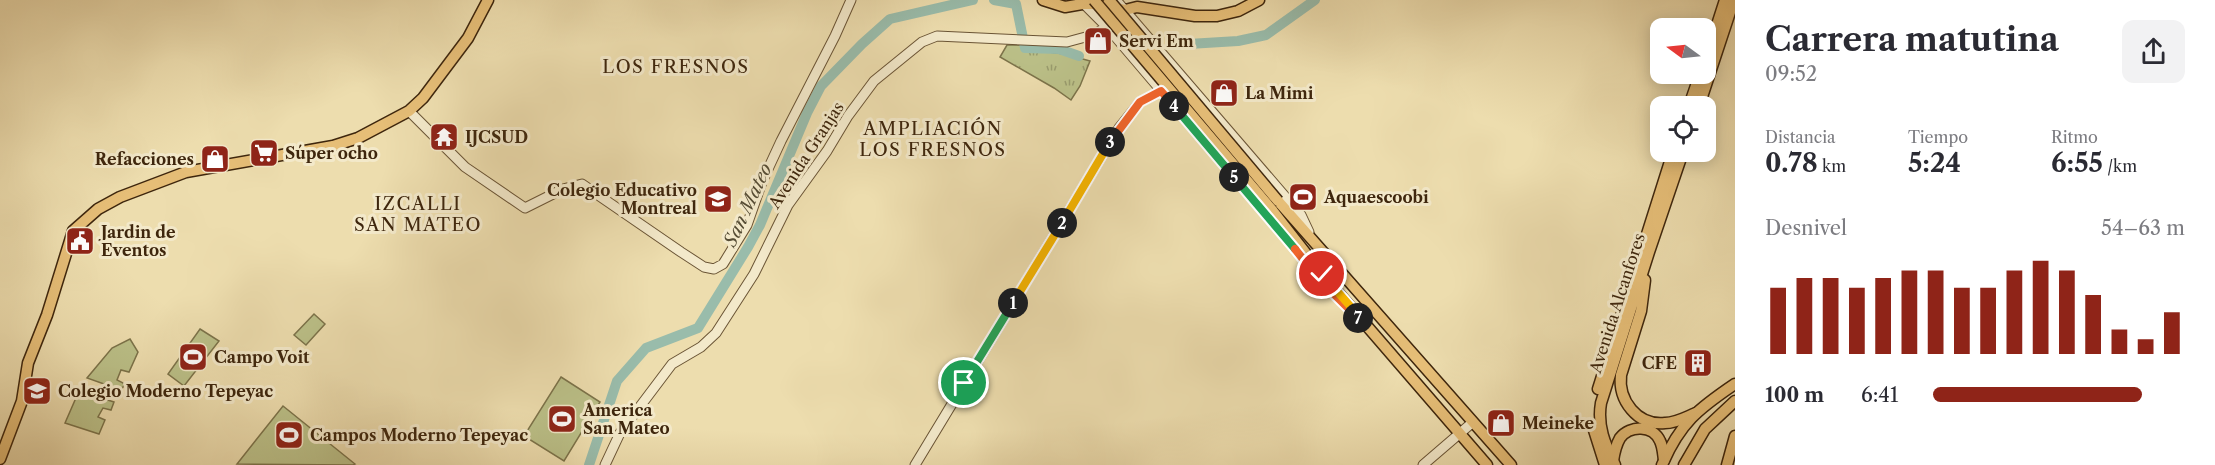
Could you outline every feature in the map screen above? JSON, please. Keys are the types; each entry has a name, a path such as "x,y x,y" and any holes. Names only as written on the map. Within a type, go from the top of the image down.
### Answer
{"main road":[{"path":"0,459 22,401 28,363 47,315 73,231 98,209 120,197 186,172 333,146 358,138 409,111 423,98 468,38 488,0"},
{"path":"1043,0 1065,7 1081,2 1125,10 1137,7 1195,16 1217,16 1238,11 1260,0"},
{"path":"1094,0 1275,205 1314,243 1511,465"},
{"path":"1109,0 1275,205 1322,274 1487,465"},
{"path":"1716,28 1725,0"},
{"path":"1702,96 1734,0"},
{"name":"Avenida Alcanfores","path":"1611,464 1593,430 1593,403 1670,162"},
{"name":"Avenida Alcanfores","path":"1611,464 1600,429 1601,403 1680,162"},
{"path":"1649,252 1641,312 1621,375 1620,383 1624,400 1635,413 1655,423 1676,422 1696,413"},
{"path":"1663,462 1677,433 1696,413 1735,384"},
{"path":"1684,465 1705,429 1735,401"},
{"path":"1611,464 1621,437 1628,431 1640,428 1654,433 1660,439 1663,462"},
{"path":"1727,465 1735,436"}],"street":[{"path":"409,111 465,167 525,208 563,189 582,184 681,252 705,267 714,269 723,264 747,225 776,151 851,0"},
{"path":"1116,0 1301,215 1314,243"},
{"path":"1081,2 1107,27 1318,278 1364,322"},
{"name":"Avenida Granjas","path":"605,465 620,433 672,364 700,347 716,333 754,274 788,205 874,81 922,42 937,36 1067,42 1093,35 1107,27 1125,10"},
{"path":"915,465 1119,128 1140,102 1169,76 1171,65"},
{"path":"1158,87 1186,82"},
{"path":"1423,465 1473,422"}],"green space":[{"path":"1007,45 1023,45 1025,49 1065,54 1090,61 1080,86 1071,100 1000,57"},
{"path":"314,314 325,324 306,345 294,335"},
{"name":"Campo Voit","path":"200,329 219,341 184,386 168,374"},
{"path":"130,339 138,352 129,372 121,370 117,380 125,384 121,390 87,378 112,348"},
{"name":"America San Mateo","path":"561,377 600,402 564,461 524,436"},
{"path":"79,391 114,402 111,410 103,408 98,417 105,420 99,434 65,423"},
{"name":"Campos Moderno Tepeyac","path":"283,406 355,464 237,464"}],"waterway":[{"name":"San Mateo","path":"589,465 617,381 646,348 698,328 748,247 760,225 807,113 821,86 890,19 973,0"},
{"name":"San Mateo","path":"994,0 1016,4 1025,48 1059,49 1079,56"},
{"name":"San Mateo","path":"1172,45 1238,41 1266,35 1315,0"}],"place":[{"name":"Servi Em","path":"1098,41"},
{"name":"La Mimi","path":"1224,93"},
{"name":"IJCSUD","path":"444,137"},
{"name":"Súper ocho","path":"264,153"},
{"name":"Refacciones","path":"215,159"},
{"name":"Aquaescoobi","path":"1303,197"},
{"name":"Colegio Educativo Montreal","path":"718,199"},
{"name":"Jardin de Eventos","path":"80,241"},
{"name":"Campo Voit","path":"193,357"},
{"name":"CFE","path":"1698,363"},
{"name":"Colegio Moderno Tepeyac","path":"37,391"},
{"name":"America San Mateo","path":"562,419"},
{"name":"Meineke","path":"1501,423"},
{"name":"Campos Moderno Tepeyac","path":"289,435"}],"district":[{"name":"LOS FRESNOS","path":"676,67"},
{"name":"AMPLIACIÓN LOS FRESNOS","path":"933,139"},
{"name":"IZCALLI SAN MATEO","path":"418,214"}],"route":[{"path":"964,383 1119,128 1140,102 1161,91 1318,278 1364,322 1322,274"}]}
